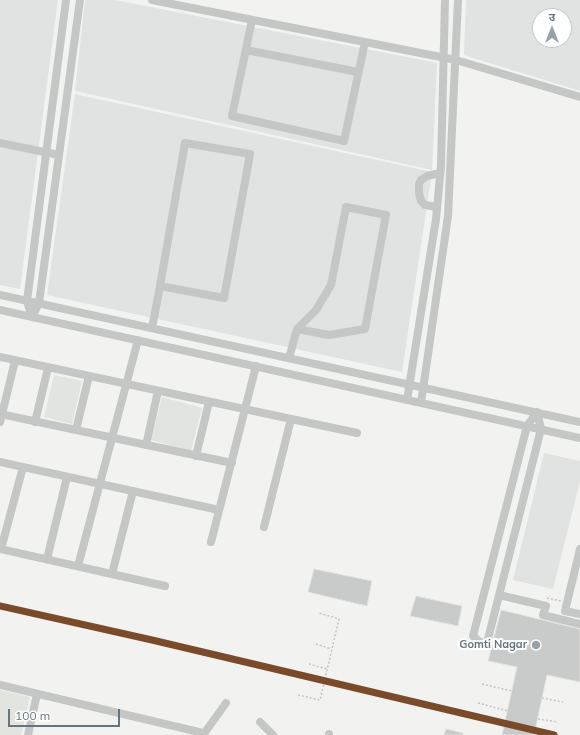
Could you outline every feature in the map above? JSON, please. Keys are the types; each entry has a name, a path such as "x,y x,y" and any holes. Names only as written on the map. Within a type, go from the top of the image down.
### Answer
{"street":[{"path":"32,317 27,300 66,0"},
{"path":"32,317 39,303 80,0"},
{"path":"152,0 456,60 580,97"},
{"path":"407,400 437,207 440,173 445,0"},
{"path":"421,403 448,216 458,0"},
{"path":"252,20 232,116 344,141 365,42"},
{"path":"246,50 358,72"},
{"path":"54,90 65,108"},
{"path":"0,143 59,155"},
{"path":"152,328 186,143 250,154 224,298 160,286"},
{"path":"437,207 425,205 421,200 419,193 421,180 427,176 440,173"},
{"path":"289,358 297,329 316,310 331,285 346,207 386,215 365,329 329,335 297,329"},
{"path":"0,294 580,422"},
{"path":"0,310 580,438"},
{"path":"78,566 138,340"},
{"path":"0,357 356,434"},
{"path":"15,361 1,417 76,430 232,463"},
{"path":"211,542 256,366"},
{"path":"35,422 48,368"},
{"path":"76,430 89,376"},
{"path":"146,445 158,391"},
{"path":"196,456 209,402"},
{"path":"537,412 541,430 487,643 480,642 473,636 527,426 537,412"},
{"path":"264,526 291,420"},
{"path":"0,462 219,510"},
{"path":"23,467 0,549 165,586"},
{"path":"47,559 67,477"},
{"path":"112,574 133,491"},
{"path":"580,550 565,611 580,614"},
{"path":"499,595 546,606 543,615 580,624"},
{"path":"0,686 203,734 226,703"},
{"path":"28,735 37,694"},
{"path":"260,722 273,735"}],"path":[{"path":"298,695 320,700 339,619 319,613"},
{"path":"316,644 332,649"},
{"path":"309,664 327,669"},
{"path":"482,684 512,691"},
{"path":"542,698 563,702"},
{"path":"478,703 508,711"},
{"path":"538,719 558,722"}],"shaded area":[{"path":"0,0 58,0 20,289 0,285"},
{"path":"85,0 115,0 437,63 432,170 75,91"},
{"path":"466,0 580,0 580,91 464,55"},
{"path":"75,94 432,172 402,372 47,295"},
{"path":"54,375 82,381 72,424 44,417"},
{"path":"162,397 202,408 191,451 151,440"},
{"path":"544,453 580,461 580,482 553,589 513,580"},
{"path":"0,690 30,697 21,735 0,735"}],"building":[{"path":"314,569 372,581 367,606 308,592"},
{"path":"416,596 462,606 458,626 410,616"},
{"name":"Gomti Nagar","path":"501,610 580,629 580,682 547,675 534,735 502,735 517,667 488,661"},
{"path":"446,729 463,733 463,735 444,735"}],"transit line":[{"path":"0,606 152,640 554,735"}],"place":[{"name":"Gomti Nagar","path":"536,645"}]}
